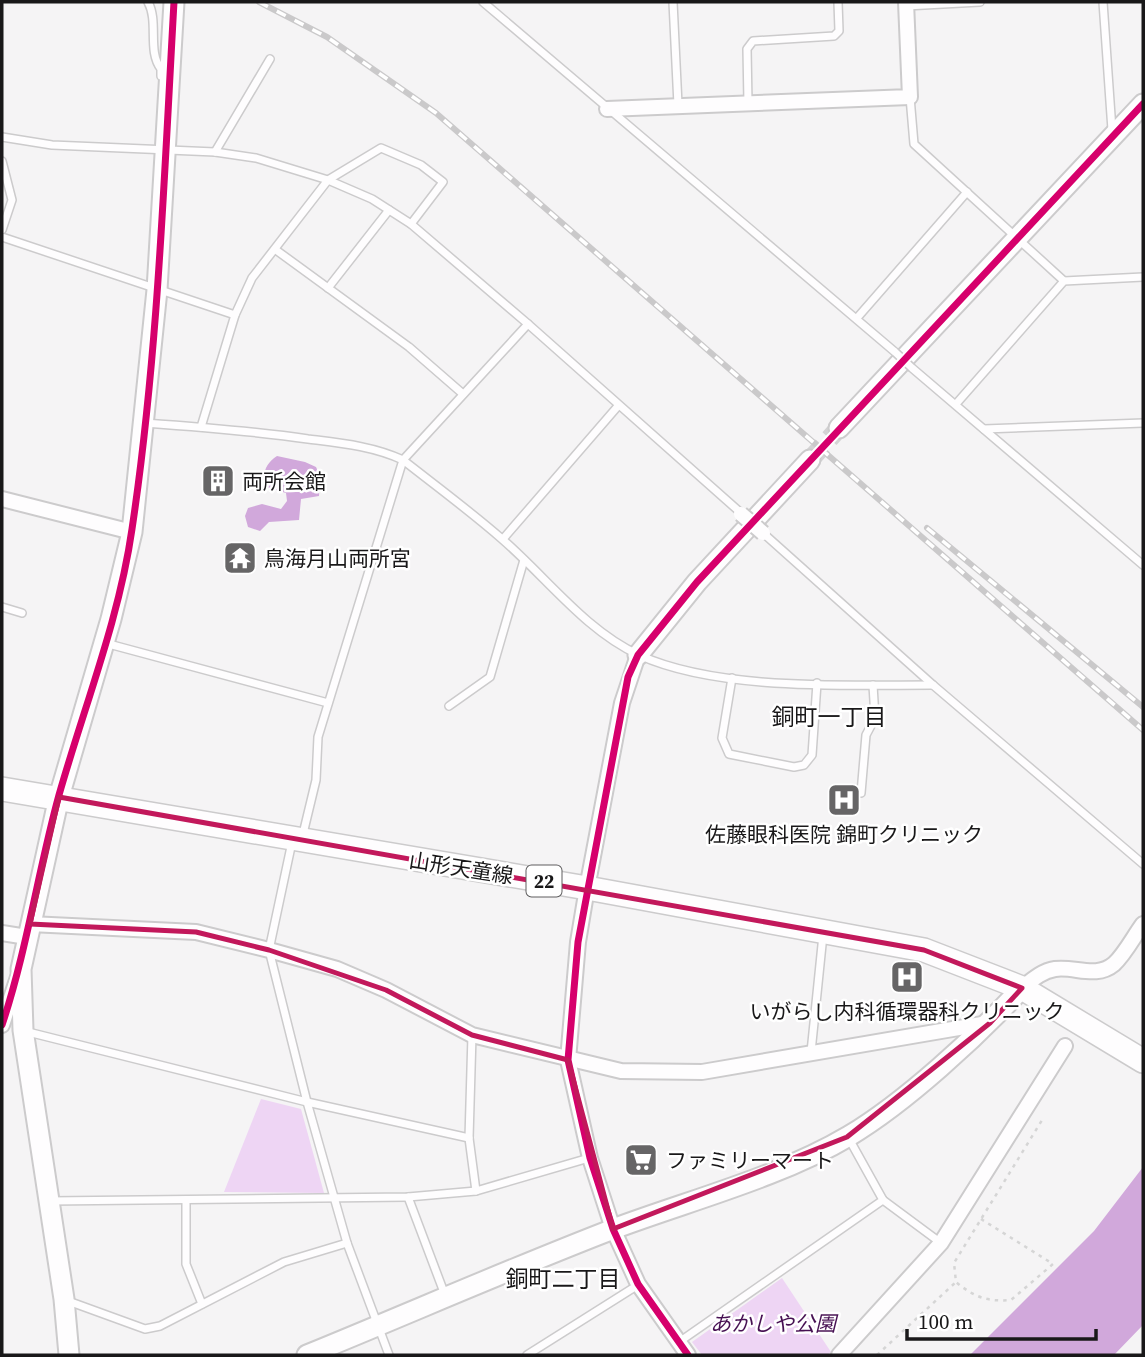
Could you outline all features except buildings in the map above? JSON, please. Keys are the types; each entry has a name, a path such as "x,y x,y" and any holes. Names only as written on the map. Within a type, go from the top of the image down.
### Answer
{"main road":[{"name":"山形天童線","path":"2,789 587,888 924,950 1022,988 1143,1061"}],"street":[{"path":"2,1025 20,969 59,797 104,643 132,532 157,290 162,150 174,2"},
{"path":"607,109 678,104 748,104 910,97 906,4"},
{"path":"839,428 1143,104"},
{"path":"688,1355 638,1284 613,1230 590,1158 568,1060 578,942 622,703 638,654 697,582 810,460"},
{"path":"2,499 132,532"},
{"path":"741,514 762,533"},
{"path":"307,1355 613,1230 783,1166 847,1137 878,1116 990,1023 1036,976 1056,969 1099,971 1114,964 1143,924"},
{"path":"2,933 196,932 337,969 472,1035 621,1071 702,1072 990,1023"},
{"path":"20,969 23,1031 64,1299 69,1355"},
{"path":"839,1355 941,1243 1065,1046"}],"lane":[{"path":"148,2 153,25 155,62 161,69 162,150"},
{"path":"483,2 1142,563"},
{"path":"673,2 678,104"},
{"path":"748,104 747,50 753,41 834,36 839,31 838,2"},
{"path":"906,4 980,2"},
{"path":"1103,2 1112,138"},
{"path":"215,152 270,59"},
{"path":"910,97 914,144 1064,281"},
{"path":"2,137 52,145 215,152 256,158 351,188 411,224 528,324 741,514"},
{"path":"201,427 235,315 252,278 328,180 381,148 421,165 443,181 411,224"},
{"path":"2,161 12,200 2,230"},
{"path":"857,318 967,192"},
{"path":"328,288 389,210"},
{"path":"2,237 235,315"},
{"path":"276,250 409,347 463,394"},
{"path":"956,404 1064,281 1143,277"},
{"path":"389,1355 376,1327 333,1199 269,950 316,780 318,737 402,460 528,324"},
{"path":"503,540 618,406"},
{"path":"145,423 201,427 385,451 402,460 503,540 603,632 638,654 659,662 732,678 933,685"},
{"path":"985,429 1143,423"},
{"path":"762,533 933,685 1143,864"},
{"path":"449,706 490,677 524,560"},
{"path":"2,607 22,613"},
{"path":"104,643 328,704"},
{"path":"732,678 722,738 729,754 794,767 804,765 812,755 817,683"},
{"path":"861,793 866,735 874,718 873,685"},
{"path":"811,1055 823,931"},
{"path":"23,1031 307,1102 469,1139"},
{"path":"472,1035 469,1139 476,1191"},
{"path":"847,1137 883,1200 941,1243"},
{"path":"49,1201 408,1197 476,1191 590,1158"},
{"path":"408,1197 446,1299"},
{"path":"186,1200 186,1264 202,1304"},
{"path":"679,1342 883,1200"},
{"path":"64,1299 145,1329 160,1326 284,1262 347,1243"},
{"path":"527,1355 638,1284"}],"path":[{"path":"981,1220 1053,1264 1011,1300 982,1300 956,1282 954,1263 1044,1117"},
{"path":"877,1355 956,1282"}],"highlighted area":[{"path":"59,797 924,950 1022,988 990,1023 847,1137 613,1229 568,1060 472,1035 386,990 269,950 196,932 30,924"}],"green space":[{"path":"261,1099 301,1109 324,1193 224,1192"},
{"name":"あかしや公園","path":"782,1278 831,1352 827,1355 702,1355 692,1342"}],"shaded area":[{"path":"277,456 316,467 320,476 319,496 301,499 299,520 269,522 260,531 248,527 245,516 248,508 262,504 281,509 287,501 286,493 266,487 264,478 270,462"},
{"path":"1143,1167 1143,1325 1114,1355 970,1355 1094,1231"}],"tunnel":[{"path":"810,460 839,428"}],"railway":[{"path":"259,2 327,37 436,113 1143,730"},
{"path":"927,528 1143,707"}],"cycle path":[{"path":"2,1025 59,795 119,597 132,529 154,332 174,2"},
{"path":"688,1355 638,1284 613,1229 590,1158 568,1060 578,942 628,677 638,655 697,582 1143,104"}],"place":[{"name":"両所会館","path":"218,481"},
{"name":"鳥海月山両所宮","path":"240,558"},
{"name":"佐藤眼科医院 錦町クリニック","path":"844,800"},
{"name":"いがらし内科循環器科クリニック","path":"907,977"},
{"name":"ファミリーマート","path":"641,1160"}],"district":[{"name":"銅町一丁目","path":"829,717"},
{"name":"銅町二丁目","path":"563,1279"}]}
